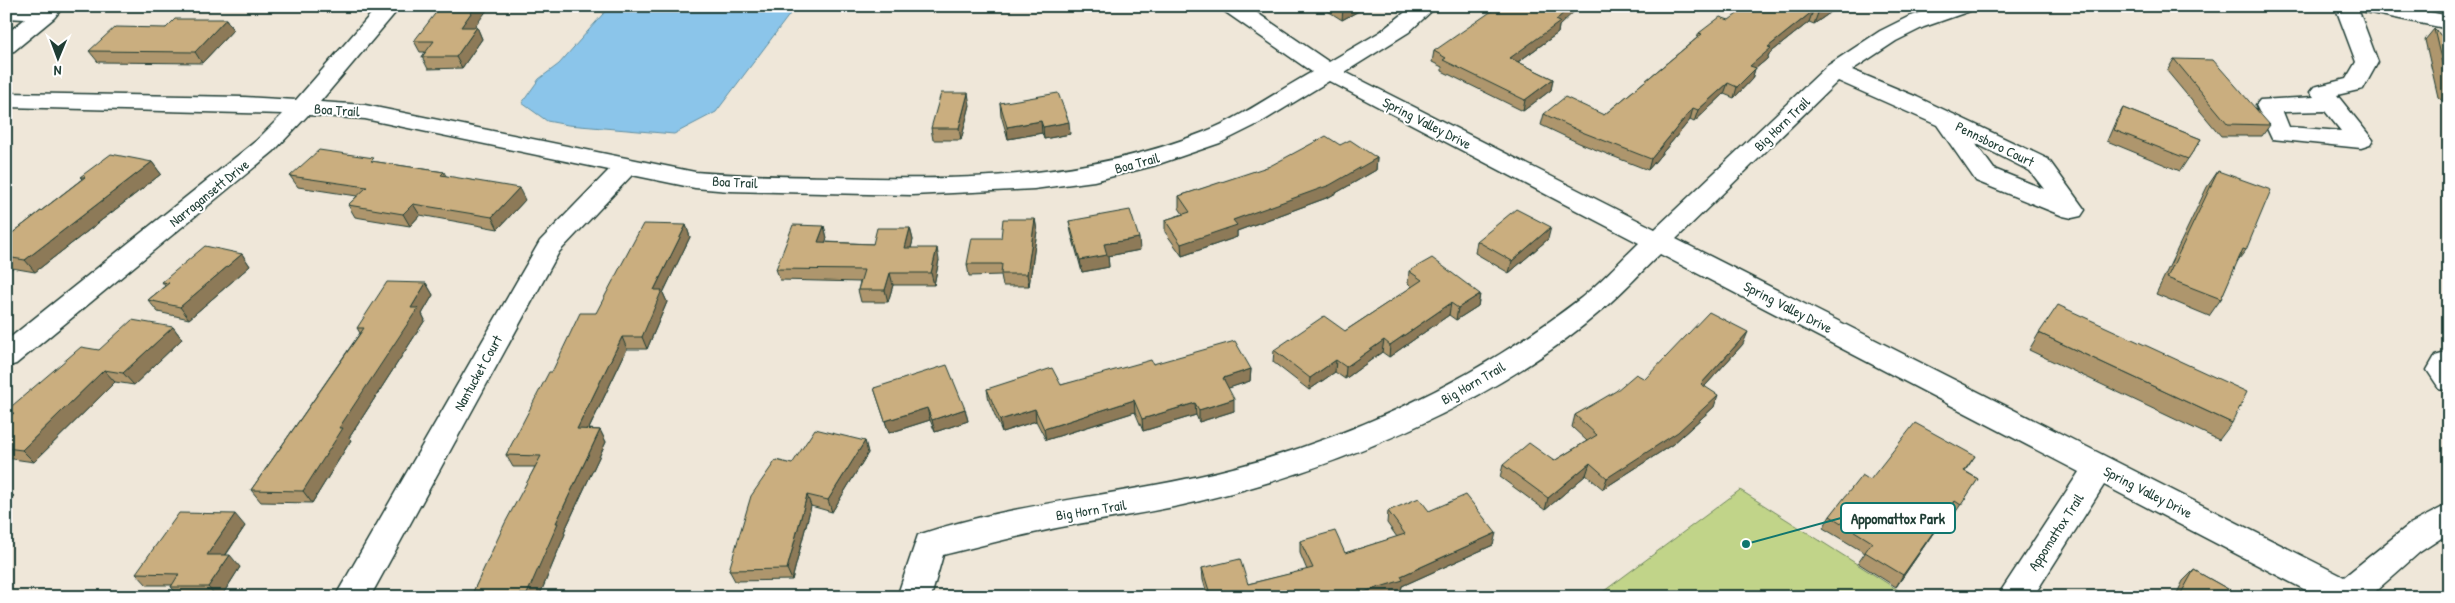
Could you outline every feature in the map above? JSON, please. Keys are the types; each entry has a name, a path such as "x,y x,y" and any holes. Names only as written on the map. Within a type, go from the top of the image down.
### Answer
{"street":[{"name":"Narragansett Drive","path":"6,357 265,146 303,107 390,6"},
{"name":"Spring Valley Drive","path":"1232,6 1328,72 2349,596"},
{"name":"Boa Trail","path":"6,100 234,104 365,112 695,180 730,183 960,187 1055,180 1116,169 1154,159 1211,138 1243,123 1396,31 1426,6"},
{"name":"Big Horn Trail","path":"914,597 930,545 1048,517 1163,498 1220,484 1339,447 1417,414 1486,378 1564,327 1593,303 1835,71 1888,36 1916,22 1962,6"},
{"path":"2332,104 2322,92 2355,84 2367,62 2346,6"},
{"path":"2369,6 2449,23"},
{"path":"6,12 50,9"},
{"path":"6,46 50,9"},
{"name":"Pennsboro Court","path":"1835,71 1945,119 2039,165 2072,210 1986,175 1945,119"},
{"name":"Nantucket Court","path":"352,597 549,247 627,166"},
{"path":"2449,363 2445,364 2441,370 2449,380"},
{"name":"Appomattox Trail","path":"2014,597 2099,467"},
{"path":"2349,596 2402,545 2430,526 2449,517"}],"green space":[{"path":"1740,490 1909,597 1596,597"}],"water":[{"path":"610,6 796,6 716,112 674,134 568,125 547,121 522,103 539,79 559,64"}],"building":[{"path":"441,6 476,6 461,27 477,27 456,57 422,57 434,41 414,41"},
{"path":"1499,6 1571,6 1556,20 1560,22 1510,58 1553,79 1525,100 1443,60 1446,58 1434,51"},
{"path":"1748,6 1828,6 1818,13 1813,11 1768,47 1771,48 1750,66 1756,68 1737,87 1728,83 1698,110 1693,108 1651,159 1582,132 1544,114 1565,97 1604,115 1720,17 1729,20"},
{"path":"175,19 226,19 195,52 89,51 115,27 166,28"},
{"path":"2434,29 2449,43 2449,86 2447,85"},
{"path":"2174,59 2213,60 2270,125 2228,124"},
{"path":"941,93 968,93 959,128 931,128"},
{"path":"1058,93 1069,122 1043,127 1041,121 1007,127 1000,103"},
{"path":"2123,108 2201,139 2188,159 2114,130"},
{"path":"1326,136 1340,145 1350,140 1377,158 1330,185 1233,220 1237,225 1181,244 1165,220 1190,212 1179,196 1270,166"},
{"path":"319,150 374,158 371,161 444,172 441,175 519,188 492,217 413,204 403,214 348,205 367,187 290,176"},
{"path":"111,154 152,162 25,260 6,257 6,238 85,177 80,177"},
{"path":"2218,171 2271,190 2246,250 2243,249 2221,299 2167,278"},
{"path":"1516,209 1551,227 1512,261 1477,241"},
{"path":"1130,210 1139,238 1104,244 1107,255 1080,260 1069,221"},
{"path":"1003,219 1035,219 1027,274 1001,274 1002,264 967,264 972,238 1001,238"},
{"path":"643,224 686,225 654,290 662,290 642,337 622,337 577,429 600,430 556,523 558,523 527,594 472,594 505,523 541,456 506,455 549,372 552,372 580,313 596,313"},
{"path":"793,225 824,226 818,242 873,244 877,228 910,228 905,248 937,248 931,273 890,273 885,290 858,290 864,270 776,269"},
{"path":"205,246 242,254 180,307 148,300 169,283 162,282"},
{"path":"1432,258 1480,294 1458,308 1451,303 1390,345 1384,340 1346,367 1336,360 1310,378 1274,350 1324,316 1345,331 1422,280 1409,271"},
{"path":"387,282 426,283 411,308 418,308 339,428 343,428 303,491 251,490 364,328 357,328"},
{"path":"2058,305 2247,392 2232,423 2039,333"},
{"path":"1709,312 1748,332 1701,384 1718,395 1678,432 1607,478 1590,463 1548,498 1503,465 1529,443 1554,461 1597,435 1575,415 1616,391 1636,374 1645,379"},
{"path":"132,320 173,327 123,373 104,370 22,450 6,448 6,421 14,413 6,411 81,347 99,350"},
{"path":"1235,341 1251,369 1223,378 1234,399 1199,410 1195,403 1142,419 1134,400 1044,429 1035,409 1000,420 987,389 1052,368 1061,385 1151,360 1153,364"},
{"path":"947,365 965,409 932,420 927,408 885,421 874,388"},
{"path":"1915,423 1975,456 1964,471 1978,479 1961,505 1955,501 1903,575 1865,552 1872,542 1830,516 1862,475 1870,480"},
{"path":"815,429 865,441 828,500 807,495 787,569 729,570 751,496 776,460 792,464"},
{"path":"1466,495 1496,533 1401,576 1403,580 1347,597 1211,597 1202,568 1240,559 1248,584 1313,568 1300,541 1335,531 1345,553 1405,534 1388,511 1419,498 1429,511"},
{"path":"179,513 235,514 207,555 230,555 208,587 171,587 179,574 136,573"},
{"path":"2194,570 2242,597 2179,597"},
{"path":"1053,595 1101,596 1052,597"}],"place":[{"name":"Appomattox Park","path":"1746,544"}]}
